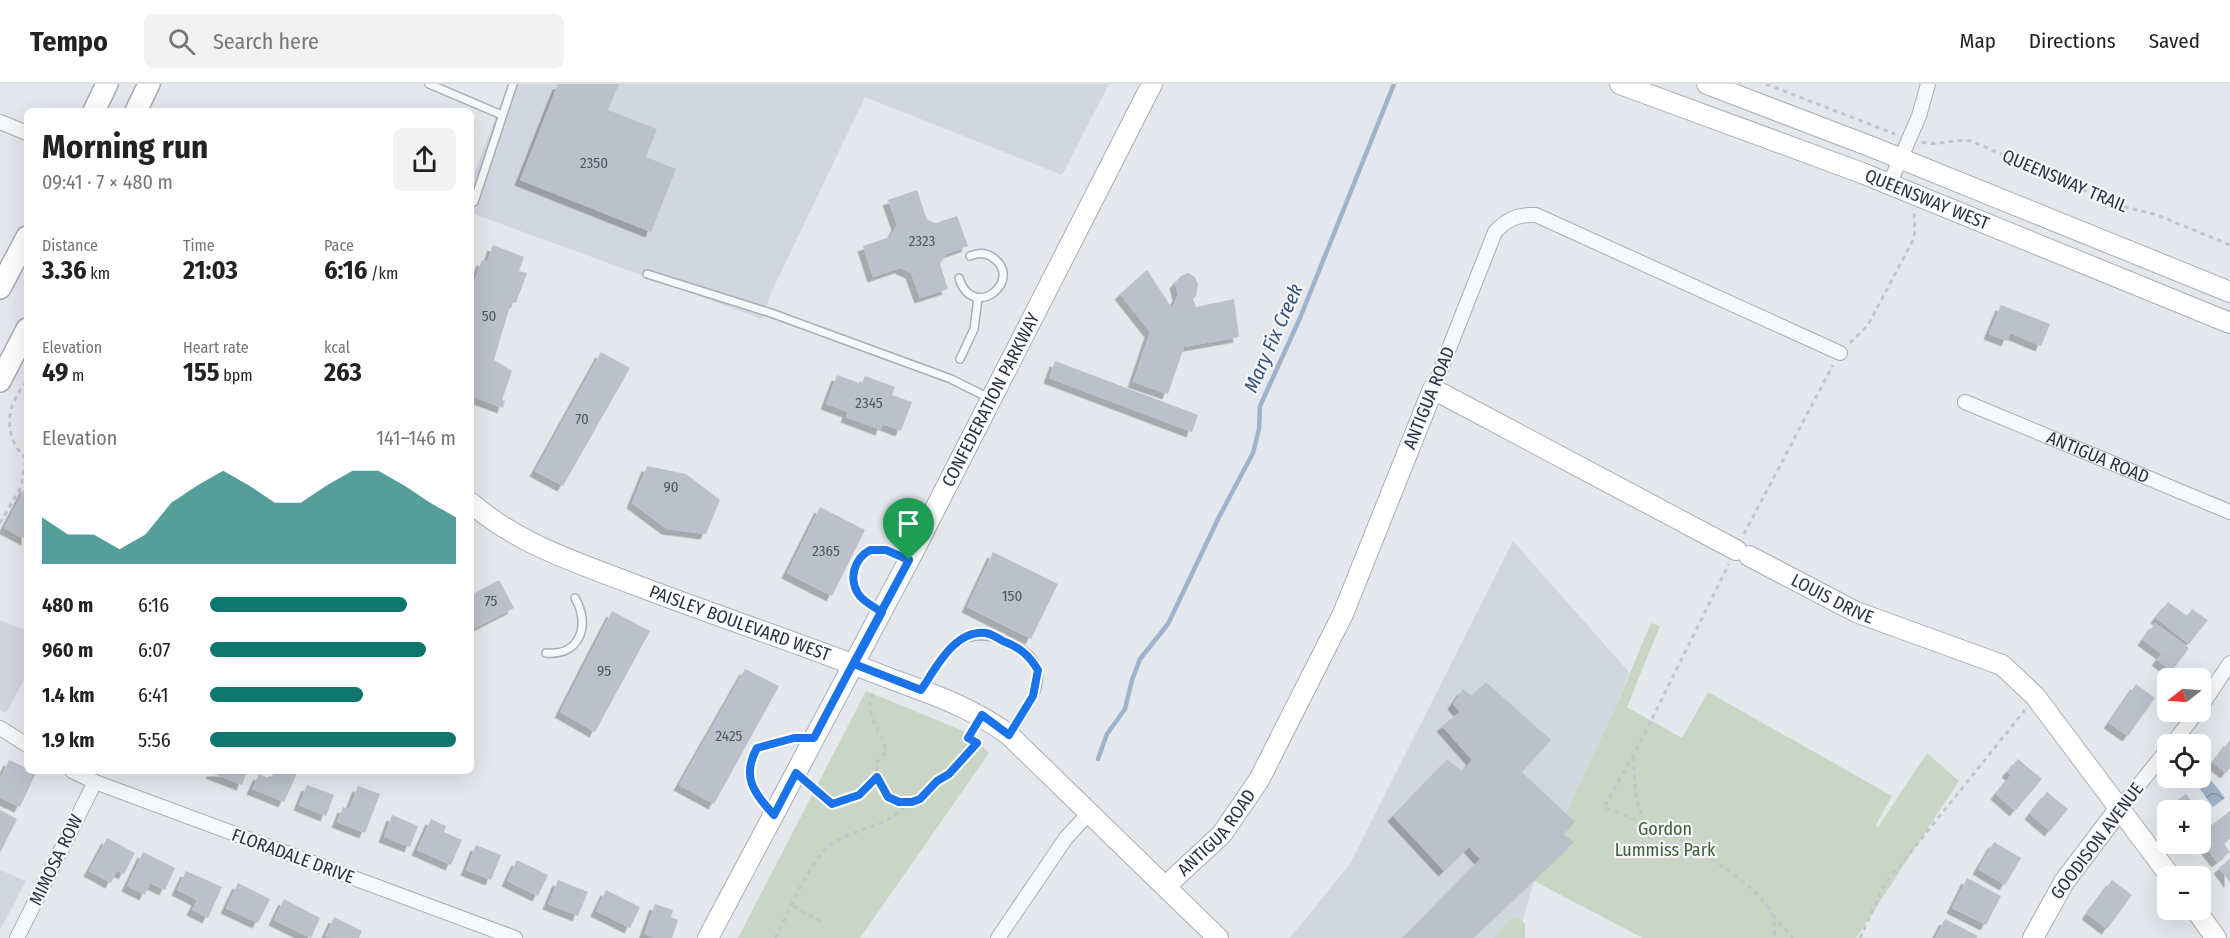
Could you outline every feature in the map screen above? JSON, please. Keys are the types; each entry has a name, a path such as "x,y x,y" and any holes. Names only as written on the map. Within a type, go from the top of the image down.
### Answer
{"main road":[{"path":"95,108 107,84"},
{"path":"137,108 149,84"},
{"path":"0,288 24,243"},
{"path":"0,381 24,335"}],"street":[{"name":"CONFEDERATION PARKWAY","path":"708,938 882,612 1152,84"},
{"name":"QUEENSWAY WEST","path":"1707,84 1902,159 2230,292"},
{"path":"1889,185 1919,116 1928,84"},
{"name":"QUEENSWAY WEST","path":"1630,85 1889,185 2230,323"},
{"path":"0,122 24,132"},
{"name":"ANTIGUA ROAD","path":"1166,886 1222,834 1258,780 1343,614 1495,232 1505,222 1523,214 1536,216 1840,353"},
{"name":"LOUIS DRIVE","path":"1432,389 1856,612 2002,665 2035,696 2163,866"},
{"name":"ANTIGUA ROAD","path":"1965,402 2230,512"},
{"name":"PAISLEY BOULEVARD WEST","path":"474,506 492,522 553,554 854,664 982,715 1009,735 1218,938"},
{"path":"2211,691 2230,663"},
{"path":"2180,734 2189,722"},
{"path":"0,729 24,743"},
{"name":"GOODISON AVENUE","path":"2032,938 2064,882 2157,763"},
{"name":"FLORADALE DRIVE","path":"78,774 516,938"},
{"name":"MIMOSA ROW","path":"17,938 95,782"},
{"path":"999,938 1066,838 1090,812"},
{"path":"2203,920 2216,938"}],"lane":[{"path":"429,84 502,116"},
{"path":"474,202 513,84"},
{"path":"959,278 965,291 978,298 992,295 1001,284 1002,270 994,258 987,254 970,256"},
{"path":"647,274 771,313 951,379 991,399"},
{"path":"960,359 974,329 978,298"},
{"path":"882,612 858,595 852,578 857,562 870,550 886,550 909,560"},
{"path":"546,653 564,651 573,645 581,632 585,623 582,609 575,598"},
{"path":"921,690 944,657 962,639 986,633 1018,647 1032,659 1038,670 1037,683 1033,696 1009,735"},
{"path":"774,815 750,783 749,762 757,748 771,742 814,738"}],"path":[{"path":"1766,84 1893,133"},
{"name":"QUEENSWAY TRAIL","path":"1934,147 1958,139 1971,141 2121,206 2157,215 2230,245"},
{"path":"1793,938 1743,881 1720,864 1644,822 1604,807 1743,553 1840,353 1868,325 1913,240 1914,212"},
{"path":"24,385 13,403 9,427 14,442 24,454"},
{"path":"0,523 19,494 24,472"},
{"path":"884,676 868,704 871,717 880,729 886,751 876,764 877,777 888,797 899,802 912,802"},
{"path":"1860,938 1885,884 2004,738 2035,696"},
{"path":"776,938 813,864 826,849 861,829 884,822 920,799 937,781 949,774 977,743 968,738 982,715"},
{"path":"1633,756 1636,797 1644,822"},
{"path":"796,773 832,804 859,795 877,777"},
{"path":"793,906 822,922"},
{"path":"1772,914 1774,938"}],"shaded area":[{"path":"508,84 1109,84 1062,175 865,97 771,293 762,319 474,214 474,175"},
{"path":"1513,541 1629,672 1617,704 1534,881 1518,938 1290,938 1350,864"},
{"path":"0,620 24,630 24,680 6,713 0,710"},
{"path":"0,870 26,881 0,930"}],"green space":[{"name":"Gordon Lummiss Park","path":"1651,623 1660,626 1627,707 1682,738 1708,692 1892,796 1876,825 1878,827 1927,753 1959,781 1856,938 1643,938 1534,881 1617,704"},
{"path":"866,691 968,733 989,753 860,938 738,938"},
{"path":"1518,917 1525,924 1525,938 1494,938 1511,919"}],"water":[{"path":"2211,780 2225,798 2213,807 2211,800 2208,800 2200,789 2211,788"}],"building":[{"path":"558,84 619,84 608,110 657,129 646,157 676,169 651,232 520,180"},
{"path":"917,190 927,220 936,223 957,216 968,246 946,254 940,264 948,289 920,298 911,273 900,268 873,277 863,246 890,237 897,225 888,200"},
{"path":"493,245 524,257 519,271 527,273 516,303 511,302 494,360 512,371 502,400 505,401 503,408 474,397 474,282 482,260 487,262"},
{"path":"1147,270 1172,308 1178,295 1175,283 1181,276 1188,273 1195,277 1198,284 1196,296 1193,299 1196,307 1234,299 1239,337 1184,347 1168,394 1133,382 1150,332 1120,294"},
{"path":"2001,305 2050,324 2041,346 2010,333 2007,341 1989,334"},
{"path":"601,352 630,368 563,486 535,471"},
{"path":"1055,361 1198,415 1192,432 1049,378"},
{"path":"837,375 862,384 865,376 895,387 892,395 912,402 901,431 883,424 881,430 846,417 848,412 826,404"},
{"path":"647,466 686,474 720,500 706,534 667,529 632,503"},
{"path":"24,490 24,538 4,528"},
{"path":"820,507 865,530 832,596 787,573"},
{"path":"993,552 1058,584 1031,639 967,607"},
{"path":"499,580 514,608 474,628 474,593"},
{"path":"2168,602 2187,616 2192,609 2208,620 2189,644 2156,618"},
{"path":"612,611 650,631 595,732 560,712"},
{"path":"2155,623 2189,648 2174,668 2168,668 2157,660 2162,654 2143,640"},
{"path":"745,669 779,686 714,804 679,785"},
{"path":"1486,682 1551,740 1522,772 1575,822 1563,834 1574,842 1473,938 1403,938 1480,859 1469,847 1444,871 1393,816 1447,760 1463,771 1472,760 1442,726 1460,712 1453,704 1463,689 1472,696"},
{"path":"2136,684 2155,698 2128,736 2109,723"},
{"path":"2230,740 2230,768 2226,773 2213,763"},
{"path":"2018,759 2042,779 2015,811 1996,794 2011,775 2007,772"},
{"path":"9,760 24,767 24,774 36,774 20,807 0,798 0,779"},
{"path":"214,774 246,774 242,785"},
{"path":"259,774 271,779 273,774 297,774 284,802 252,789"},
{"path":"307,785 334,795 326,816 299,805"},
{"path":"358,786 380,794 365,833 337,822 343,807 349,809"},
{"path":"2047,792 2068,809 2050,831 2030,814"},
{"path":"2186,794 2190,800 2178,800"},
{"path":"0,810 17,819 0,853"},
{"path":"2230,811 2230,839 2224,844 2230,852 2217,862 2211,854 2211,826"},
{"path":"392,815 418,826 410,847 384,837"},
{"path":"431,819 446,826 444,832 462,840 451,865 417,850"},
{"path":"107,838 135,853 124,874 117,870 111,883 89,871"},
{"path":"1994,842 2021,858 2005,885 1978,869"},
{"path":"476,845 501,855 491,880 466,870"},
{"path":"143,852 175,868 165,890 150,883 145,895 127,886"},
{"path":"2230,859 2230,883 2219,868"},
{"path":"517,860 548,875 538,896 507,881"},
{"path":"186,871 222,887 208,918 192,910 197,900 177,890"},
{"path":"1967,878 2001,896 1986,925 1952,908"},
{"path":"558,880 588,892 578,916 548,904"},
{"path":"2112,880 2132,895 2107,929 2087,914"},
{"path":"238,883 270,899 258,923 226,908"},
{"path":"606,890 640,907 630,928 596,911"},
{"path":"284,899 320,918 311,938 274,920"},
{"path":"655,904 673,910 671,917 678,920 672,938 655,938 644,934"},
{"path":"334,917 362,931 359,938 325,937"},
{"path":"1945,919 1978,936 1976,938 1935,938"}],"waterway":[{"name":"Mary Fix Creek","path":"1098,759 1107,734 1125,709 1140,659 1168,624 1219,517 1253,453 1259,429 1260,406 1300,318 1394,84"}],"route":[{"path":"909,560 868,638 854,664 840,689 814,738 794,738 771,742 757,748 749,762 750,783 774,815 796,773 823,799 832,804 859,795 877,777 888,797 899,802 912,802 920,799 937,781 949,774 977,743 968,738 982,715 1009,735 1033,696 1038,670 1032,659 1018,647 986,633 962,639 952,647 921,690 854,664 882,612 867,602 858,595 852,578 857,562 864,553 870,550 886,550 909,560"}]}
